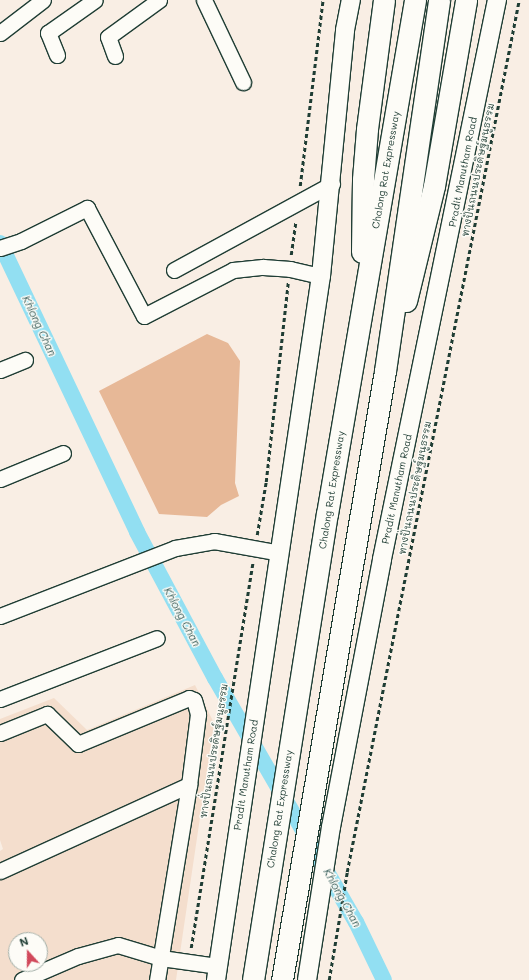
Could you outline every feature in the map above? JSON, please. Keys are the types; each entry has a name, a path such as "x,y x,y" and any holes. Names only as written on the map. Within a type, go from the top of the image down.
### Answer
{"highway":[{"path":"362,309 363,179 384,0"},
{"name":"Chalong Rat Expressway","path":"253,980 362,309 415,0"},
{"path":"282,980 384,372 439,0"},
{"path":"384,372 413,277 426,222 466,0"}],"main road":[{"name":"Pradit Manutham Road","path":"217,973 321,276 332,184 345,30 351,0"},
{"name":"Pradit Manutham Road","path":"307,980 331,827 382,558 497,0"}],"street":[{"path":"0,33 43,0"},
{"path":"56,55 48,33 95,0"},
{"path":"115,56 108,37 159,0"},
{"path":"204,0 243,82"},
{"path":"174,270 332,184"},
{"path":"0,248 21,241 87,208 144,316 233,270 263,267 290,269 321,276"},
{"path":"0,370 25,360"},
{"path":"0,479 63,453"},
{"path":"0,616 176,548 214,541 280,553"},
{"path":"0,698 158,638"},
{"path":"0,733 48,714 78,744 189,698 194,700 198,708 189,785 157,980"},
{"path":"0,871 189,785"},
{"path":"22,980 78,956 118,945 161,958 189,961 217,973"}],"path":[{"name":"ทางปั่นถนนประดิษฐ์มนูธรรม","path":"189,961 266,482 323,0"},
{"name":"ทางปั่นถนนประดิษฐ์มนูธรรม","path":"329,980 347,872 519,0"}],"shaded area":[{"path":"195,685 214,723 176,980 0,980 0,851 3,849 0,840 0,719 54,698 87,730"}],"building":[{"path":"207,334 228,343 240,361 235,483 239,496 221,505 207,517 159,514 99,391"}],"waterway":[{"name":"Khlong Chan","path":"0,243 137,532 215,678 356,922 384,980"}]}
